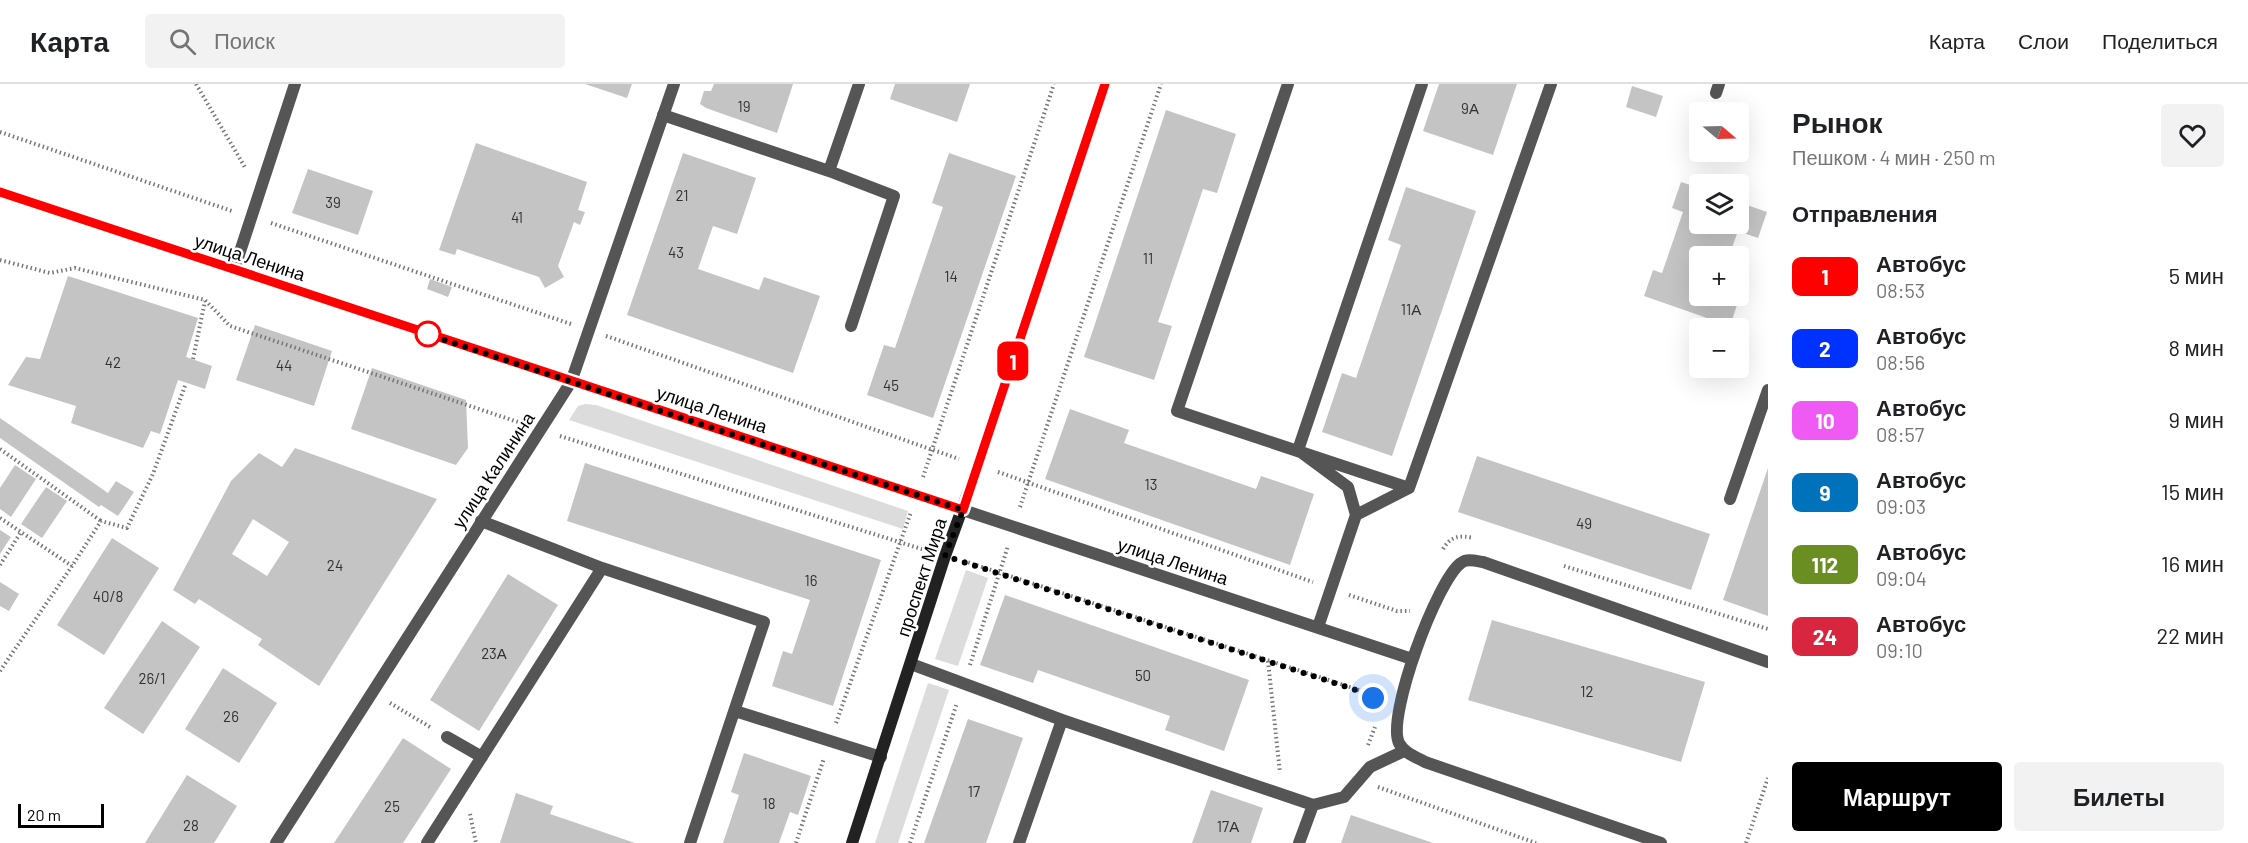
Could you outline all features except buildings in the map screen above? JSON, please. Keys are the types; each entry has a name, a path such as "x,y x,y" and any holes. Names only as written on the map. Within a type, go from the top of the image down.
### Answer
{"main road":[{"name":"проспект Мира","path":"852,843 945,556 963,510 1105,84"},
{"name":"улица Ленина","path":"0,192 963,510"}],"street":[{"path":"234,270 295,84"},
{"name":"улица Калинина","path":"276,843 571,382 674,84"},
{"path":"829,171 859,84"},
{"path":"1288,84 1177,411 1409,488"},
{"path":"1298,450 1422,84"},
{"path":"1356,515 1409,488 1551,84"},
{"path":"663,115 829,171 894,196 850,326"},
{"path":"1730,499 1768,390"},
{"path":"1298,450 1348,487 1356,515 1318,627"},
{"name":"улица Ленина","path":"963,510 1412,659"},
{"path":"481,521 602,568 764,622 690,843"},
{"path":"1661,843 1425,762 1404,751 1397,737 1397,724 1412,659 1430,614 1450,577 1459,564 1472,560 1483,562 1768,662"},
{"path":"428,843 602,568"},
{"path":"911,664 1062,720 1313,805 1344,796 1370,767 1404,751"},
{"path":"735,711 880,757"},
{"path":"1019,843 1062,720"},
{"path":"447,738 482,757"},
{"path":"1299,843 1313,805"}],"path":[{"path":"196,84 260,192"},
{"path":"796,843 901,544 1054,84"},
{"path":"1161,84 1029,483 1397,611 1410,611 1414,607"},
{"path":"0,132 590,330 957,458"},
{"path":"0,260 50,273 75,268 205,300 230,326 540,430 945,556 1362,692 1373,698 1377,706 1377,714"},
{"path":"193,359 205,300"},
{"path":"0,449 101,520 127,528 153,474 186,383"},
{"path":"0,518 72,566"},
{"path":"0,671 101,520"},
{"path":"0,565 21,532"},
{"path":"1439,559 1450,539 1459,536 1480,539"},
{"path":"1563,566 1768,629"},
{"path":"1268,661 1283,794"},
{"path":"372,692 447,738"},
{"path":"1377,721 1363,761 1364,773 1371,784 1536,843"},
{"path":"1746,843 1768,778"}],"shaded area":[{"path":"596,405 908,511 903,529 569,420 578,406"},
{"path":"966,570 988,578 958,666 935,659"},
{"path":"928,683 949,690 898,843 875,843"}],"bus line":[{"name":"1","path":"0,192 963,510 1105,84"}],"route":[{"path":"428,334 426,334 963,510 945,556 1362,692 1373,698"}]}
